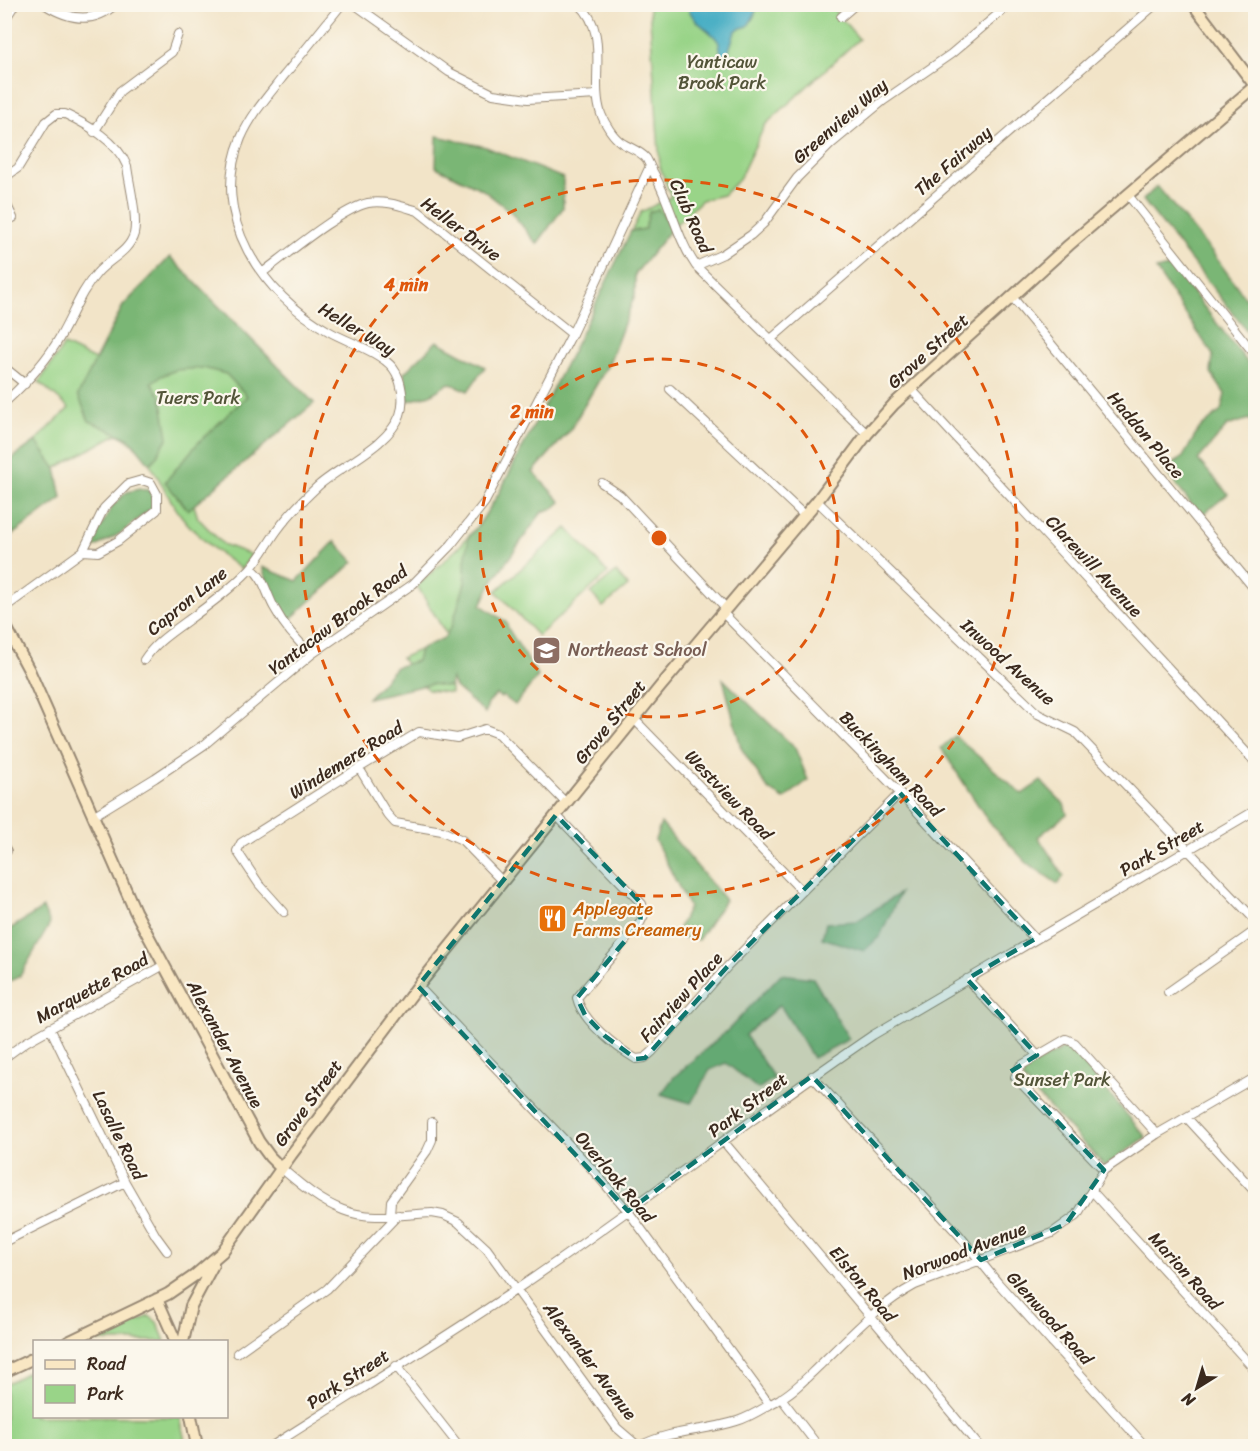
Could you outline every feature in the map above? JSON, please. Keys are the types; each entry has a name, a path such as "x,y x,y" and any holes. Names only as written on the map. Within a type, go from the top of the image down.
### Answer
{"main road":[{"path":"1193,4 1255,86"},
{"name":"Grove Street","path":"70,1340 157,1299 194,1276 222,1252 281,1168 418,986 634,719 817,501 867,434 894,404 1068,245 1255,86"},
{"name":"Alexander Avenue","path":"4,623 8,639 29,670 135,911 259,1142 281,1168"},
{"path":"183,1340 191,1306 206,1276 222,1252"},
{"path":"157,1299 176,1340"},
{"path":"4,1372 33,1358"},
{"path":"191,1418 197,1446"}],"street":[{"path":"4,21 15,4"},
{"path":"44,4 69,17 78,18 102,13 116,4"},
{"name":"Heller Way","path":"251,568 293,510 320,485 389,433 399,417 402,406 399,380 393,368 384,360 328,332 283,297 255,265 243,244 234,218 231,177 237,150 255,113 342,4"},
{"path":"354,4 449,72 493,94 528,99 597,95"},
{"name":"Club Road","path":"579,4 591,20 598,40 597,95 601,114 607,127 620,142 646,158 659,181 687,252 696,266 867,434"},
{"path":"841,17 856,4"},
{"name":"Greenview Way","path":"696,266 723,254 751,235 764,223 797,178 831,144 883,101 951,54 1010,4"},
{"name":"The Fairway","path":"770,340 1156,4"},
{"path":"94,132 120,91 172,52 178,34"},
{"path":"4,178 22,161 46,122 53,116 65,114 110,142 124,160 127,165 135,223 133,236 128,245 98,272 87,286 60,336 25,384 4,403"},
{"name":"Yantacaw Brook Road","path":"93,816 204,745 312,654 413,584 452,545 485,502 572,334 650,166"},
{"path":"1128,195 1256,356"},
{"path":"4,199 13,218"},
{"name":"Heller Drive","path":"262,273 340,216 366,203 390,202 418,211 572,334"},
{"name":"Haddon Place","path":"1012,298 1256,591"},
{"path":"4,368 25,384"},
{"path":"670,389 804,515"},
{"name":"Clarewill Avenue","path":"911,389 1256,763"},
{"path":"4,608 83,551 104,508 128,484 142,480 151,483 157,494 157,510 118,541 99,552 83,551"},
{"name":"Buckingham Road","path":"602,483 620,495 724,610 1035,939"},
{"name":"Inwood Avenue","path":"817,501 1038,714 1075,732 1256,921"},
{"path":"251,568 261,575 274,608 285,625 298,642 312,654"},
{"name":"Capron Lane","path":"144,660 153,647 226,592 251,568"},
{"name":"Westview Road","path":"634,719 802,891"},
{"name":"Windemere Road","path":"284,912 260,884 237,851 241,843 419,732 457,738 485,729 498,734 566,803"},
{"path":"359,768 395,823 442,831 462,840 502,881"},
{"name":"Fairview Place","path":"556,815 642,904 644,915 640,923 578,998 585,1015 605,1036 636,1059 645,1058 652,1052 727,968 900,794"},
{"name":"Park Street","path":"272,1446 516,1289 724,1142 812,1076 873,1035 1256,810"},
{"path":"1168,992 1256,930"},
{"name":"Marquette Road","path":"4,1058 26,1042 164,965"},
{"path":"967,979 1037,1055"},
{"name":"Overlook Road","path":"418,986 591,1168 628,1211 769,1404"},
{"name":"Lasalle Road","path":"50,1029 125,1182 167,1251"},
{"path":"1104,1170 1015,1077 1020,1066 1066,1039 1075,1043 1156,1134"},
{"name":"Glenwood Road","path":"812,1076 981,1260 998,1283 1145,1446"},
{"name":"Norwood Avenue","path":"639,1446 657,1437 676,1432 696,1431 740,1421 782,1398 802,1382 881,1306 915,1285 1053,1233 1077,1215 1104,1170 1156,1134 1256,1077"},
{"path":"1187,1118 1256,1193"},
{"path":"237,1353 327,1289 394,1215 392,1201 427,1151 432,1140 432,1122"},
{"name":"Elston Road","path":"724,1142 979,1446"},
{"name":"Alexander Avenue","path":"281,1168 312,1194 345,1211 362,1215 432,1213 458,1222 488,1249 617,1428 639,1446"},
{"path":"4,1242 125,1182"},
{"name":"Marion Road","path":"1092,1191 1256,1371"},
{"path":"396,1366 459,1446"},
{"path":"782,1398 818,1446"}],"highlighted area":[{"path":"900,793 1035,939 967,979 1037,1055 1010,1072 1104,1170 1066,1224 981,1260 812,1076 628,1211 418,986 556,815 642,904 640,923 577,998 585,1015 605,1036 636,1059 645,1058 727,967"}],"green space":[{"name":"Yanticaw Brook Park","path":"649,5 830,5 859,39 765,125 739,179 723,195 702,200 673,227 635,274 635,294 609,363 570,430 533,472 468,605 450,676 451,693 428,690 401,658 448,637 417,586 459,547 480,523 498,495 641,212 671,197 660,167"},
{"path":"437,136 486,147 563,178 563,208 537,244 511,212 483,190 436,167"},
{"path":"1157,186 1214,255 1255,311 1255,341 1143,200"},
{"path":"658,209 673,227 635,274 635,294 609,363 570,430 533,472 561,502 554,508 542,512 492,582 481,605 506,622 538,676 515,705 496,694 488,704 485,713 455,687 451,678 449,687 431,684 368,698 396,667 417,661 420,649 444,638 452,625 465,583 465,561 469,536 498,495 631,231 645,229 649,212"},
{"name":"Tuers Park","path":"170,257 314,403 194,505 198,518 223,544 252,555 241,569 209,545 188,524 174,506 147,459 129,441 117,434 56,468 62,498 13,534 5,515 4,464 36,441 69,408 39,382 64,345 95,360 123,306"},
{"name":"Tuers Park","path":"170,257 314,403 188,510 165,482 197,444 247,396 226,374 203,368 176,370 151,383 161,396 168,437 153,462 149,463 130,439 89,421 78,395 123,306"},
{"path":"1172,266 1255,372 1255,425 1249,419 1227,426 1198,460 1228,494 1201,516 1164,470 1183,457 1199,429 1221,411 1225,394 1211,373 1213,355 1156,270"},
{"path":"437,341 485,367 468,391 449,383 430,395 408,401 404,373"},
{"path":"36,441 56,469 62,498 13,534 5,515 5,464"},
{"path":"139,489 148,490 155,500 154,506 121,533 94,548 91,545 113,505 127,492"},
{"path":"567,528 608,573 538,636 496,591"},
{"path":"335,541 354,562 287,622 273,598 262,567 297,581"},
{"path":"616,572 628,586 603,607 591,593"},
{"path":"723,679 795,748 808,780 784,799 768,789 741,748"},
{"path":"955,736 1022,794 1041,781 1064,804 1067,814 1038,837 1064,876 1058,884 1026,862 989,822 941,748"},
{"path":"661,823 725,900 698,940 675,936 689,907 655,840"},
{"path":"900,893 880,936 864,951 822,938 826,923 857,921"},
{"path":"43,908 50,924 20,976 5,984 5,932"},
{"path":"781,974 813,978 849,1039 813,1058 780,1005 745,1035 774,1078 758,1089 726,1063 710,1070 691,1103 661,1094 674,1077 729,1029"},
{"name":"Sunset Park","path":"1069,1046 1146,1137 1105,1166 1023,1080 1024,1069"},
{"path":"149,1316 157,1322 165,1340 95,1340"},
{"path":"33,1370 33,1418 180,1418 186,1446 5,1446 5,1384"}],"water":[{"path":"688,4 758,5 748,26 735,32 726,59 721,60 718,41 692,16"}],"place":[{"name":"Northeast School","path":"547,650"},
{"name":"Applegate Farms Creamery","path":"552,919"}]}
